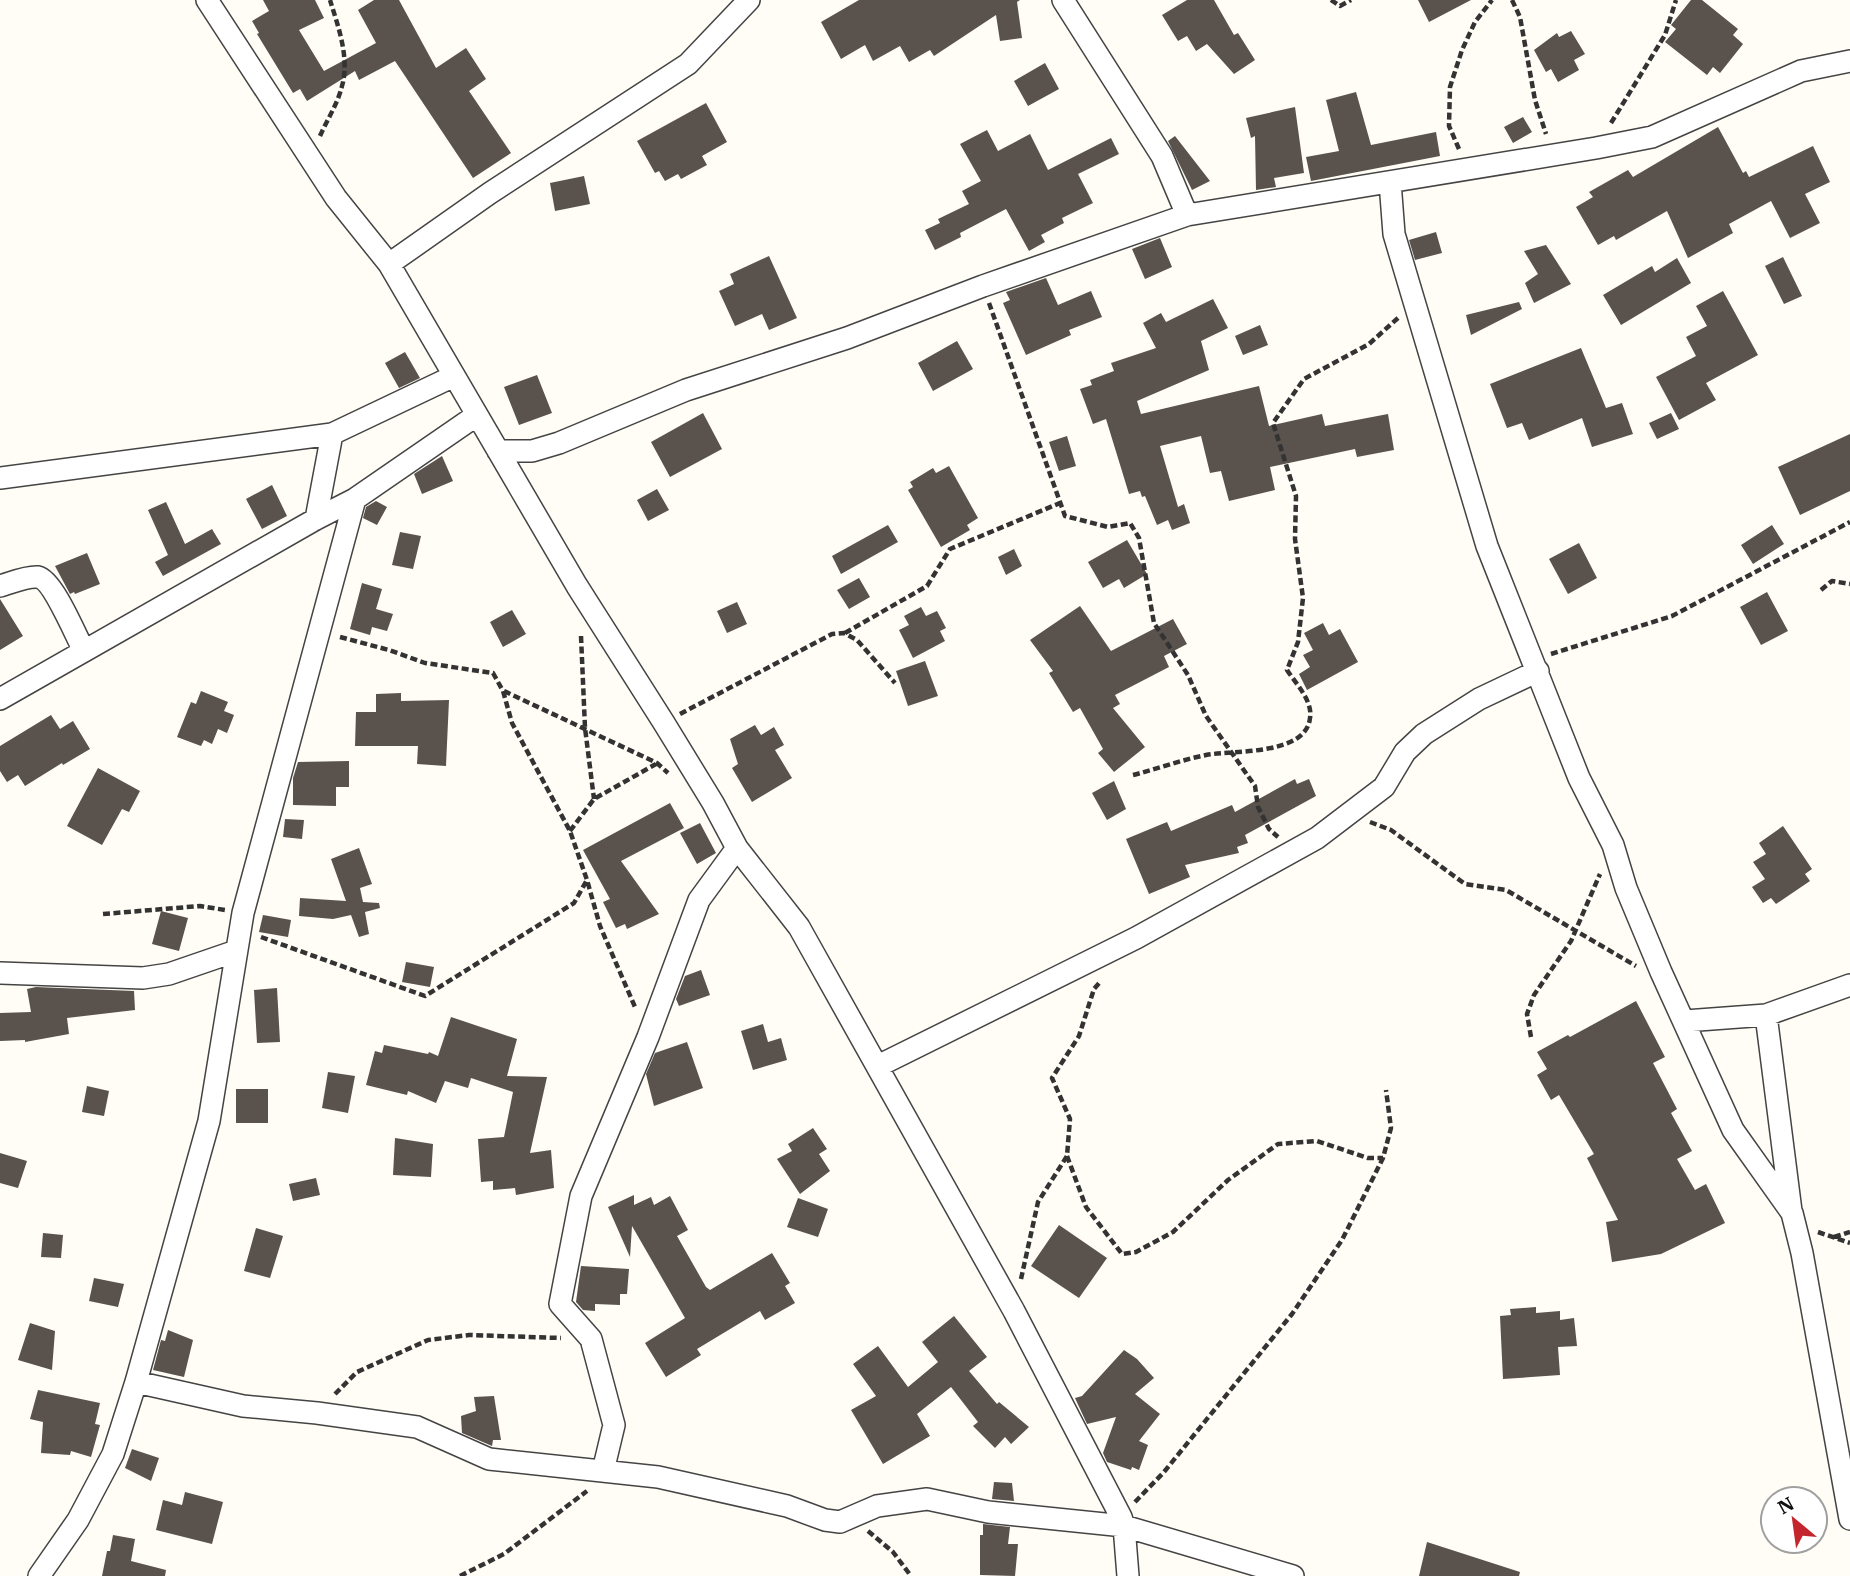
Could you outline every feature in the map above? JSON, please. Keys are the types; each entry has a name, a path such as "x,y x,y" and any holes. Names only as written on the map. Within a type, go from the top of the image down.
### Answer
{"street":[{"path":"207,0 336,198 389,264 498,452 713,803 737,848 799,927 1014,1311 1123,1521 1128,1576"},
{"path":"389,264 688,64 749,0"},
{"path":"1075,4 1161,156 1187,215"},
{"path":"498,452 532,451 559,443 687,390 847,338 983,286 1187,215 1651,137 1801,71 1850,61"},
{"path":"1390,183 1394,234 1487,546 1579,778 1613,845 1626,888 1661,972 1733,1130 1793,1219"},
{"path":"0,478 332,434 454,376"},
{"path":"0,699 355,499 477,415"},
{"path":"316,519 332,434"},
{"path":"39,1576 78,1520 113,1454 136,1382 209,1121 241,921 355,499"},
{"path":"0,586 34,576 44,579 84,651"},
{"path":"878,1066 1136,938 1317,838 1384,787 1405,752 1424,734 1535,665"},
{"path":"607,1472 614,1425 590,1339 560,1304 569,1257 582,1196 648,1037 699,900 737,848"},
{"path":"0,973 143,978 169,974 236,951"},
{"path":"1685,1021 1766,1015 1850,985"},
{"path":"1766,1015 1793,1219 1802,1253 1850,1519"},
{"path":"136,1382 243,1406 418,1427 489,1459 658,1477 788,1506 825,1520 840,1522 877,1506 927,1499 988,1511 1123,1521 1293,1576"}],"path":[{"path":"310,157 342,86 344,65 340,32 330,0"},
{"path":"1331,0 1339,6 1351,0"},
{"path":"1468,169 1449,126 1450,87 1475,22 1493,0"},
{"path":"1512,0 1520,17 1535,100 1552,155"},
{"path":"1597,148 1665,35 1676,0"},
{"path":"983,286 1065,516 1108,527 1130,523 1139,538 1154,623 1188,675 1206,716 1255,786 1258,807 1269,829 1293,851"},
{"path":"1133,775 1208,754 1234,754 1278,748 1303,733 1311,720 1310,705 1287,670 1298,642 1303,598 1295,539 1296,496 1273,423 1304,379 1369,344 1415,304"},
{"path":"664,723 821,639 844,633 927,586 950,549 1060,503"},
{"path":"1535,665 1672,616 1850,522"},
{"path":"1821,590 1832,581 1850,584"},
{"path":"581,628 585,728 594,799"},
{"path":"318,631 389,650 425,663 494,673 503,691 512,723 570,831 600,926 648,1037"},
{"path":"844,633 857,640 895,683"},
{"path":"503,691 657,763 675,779"},
{"path":"570,831 594,799 657,763"},
{"path":"1350,814 1391,830 1465,884 1506,890 1630,964 1661,972"},
{"path":"1531,1037 1527,1014 1534,995 1571,941 1613,845"},
{"path":"103,914 200,906 425,996 575,903 587,880"},
{"path":"1102,979 1094,989 1079,1036 1052,1078 1070,1119 1067,1156 1086,1207 1122,1254 1136,1252 1173,1232 1228,1180 1278,1144 1317,1141 1368,1158 1383,1158"},
{"path":"1123,1521 1292,1314 1342,1240 1383,1158 1391,1128 1386,1090"},
{"path":"1014,1311 1038,1202 1067,1156"},
{"path":"1793,1219 1850,1243"},
{"path":"1833,1237 1850,1232"},
{"path":"317,1413 356,1372 428,1340 469,1335 590,1339"},
{"path":"460,1576 504,1554 607,1472"},
{"path":"852,1517 893,1552 911,1576"}],"building":[{"path":"263,0 315,0 324,18 299,30 324,71 376,43 358,10 374,0 399,0 436,68 466,48 486,79 469,91 511,153 473,178 395,61 359,80 355,71 307,101 300,89 293,93 252,21 269,11"},
{"path":"859,0 1020,0 1017,2 1022,38 1000,41 996,15 934,56 930,50 909,62 900,46 873,61 865,45 841,59 821,22"},
{"path":"1187,0 1214,0 1234,35 1238,33 1255,60 1234,74 1207,44 1196,51 1187,36 1178,41 1162,15"},
{"path":"1418,0 1471,0 1429,22"},
{"path":"1691,0 1702,0 1738,29 1733,35 1743,44 1720,73 1713,67 1707,75 1665,42 1676,29 1671,25"},
{"path":"1571,31 1585,54 1574,60 1579,70 1558,82 1551,69 1546,72 1534,50 1557,33 1559,37"},
{"path":"1045,63 1059,89 1028,106 1014,81"},
{"path":"1356,92 1371,145 1436,132 1440,156 1311,181 1306,157 1339,151 1326,100"},
{"path":"706,103 727,142 702,156 707,165 681,179 678,174 665,181 659,171 655,173 637,141"},
{"path":"1295,107 1304,173 1274,178 1276,187 1256,190 1255,136 1251,138 1246,118"},
{"path":"1523,117 1532,132 1513,143 1504,127"},
{"path":"1718,127 1743,173 1746,171 1749,177 1813,146 1830,182 1805,194 1820,223 1790,238 1771,201 1729,224 1733,233 1688,258 1667,211 1616,240 1614,236 1598,245 1576,207 1593,197 1589,192 1628,170 1633,177"},
{"path":"987,130 998,151 1030,134 1048,170 1111,138 1119,154 1078,174 1093,203 1062,218 1064,223 1041,235 1045,242 1029,251 1006,209 960,233 961,237 935,250 925,230 940,223 938,219 969,204 962,191 981,181 960,144"},
{"path":"1175,136 1210,181 1192,190 1168,141"},
{"path":"584,176 590,204 555,211 550,183"},
{"path":"1436,232 1442,253 1415,260 1409,240"},
{"path":"1160,238 1172,267 1145,279 1132,249"},
{"path":"1546,245 1571,284 1534,303 1525,283 1538,274 1524,251"},
{"path":"769,256 797,318 769,330 762,314 735,326 719,291 734,284 730,274"},
{"path":"1783,257 1802,296 1784,304 1765,266"},
{"path":"1677,258 1691,283 1621,325 1603,295 1652,266 1655,272"},
{"path":"1046,278 1058,305 1091,291 1102,317 1069,330 1071,335 1026,355 1003,303 1010,300 1006,292"},
{"path":"1723,291 1758,355 1706,383 1716,400 1679,420 1656,377 1696,356 1686,337 1707,326 1696,306"},
{"path":"1213,299 1228,328 1201,341 1209,370 1137,401 1141,414 1259,386 1269,426 1322,414 1325,426 1388,414 1394,450 1357,457 1355,449 1270,467 1275,490 1229,501 1221,471 1210,473 1201,436 1160,446 1178,507 1184,504 1190,523 1172,530 1168,520 1157,525 1145,496 1142,497 1140,491 1129,494 1106,419 1093,424 1080,389 1092,385 1090,380 1114,371 1111,363 1156,348 1143,323 1161,313 1166,322"},
{"path":"1519,302 1522,309 1471,335 1466,315"},
{"path":"1260,325 1268,345 1243,355 1235,336"},
{"path":"957,341 973,369 933,391 918,363"},
{"path":"1581,348 1606,408 1622,403 1633,434 1592,447 1582,418 1529,440 1522,423 1507,428 1490,384"},
{"path":"405,352 420,378 399,388 385,363"},
{"path":"537,375 552,413 519,425 504,387"},
{"path":"703,413 722,449 670,477 651,442"},
{"path":"1671,413 1679,429 1657,439 1649,423"},
{"path":"1850,434 1850,491 1800,515 1778,467"},
{"path":"1067,436 1076,466 1059,471 1049,442"},
{"path":"442,456 453,481 422,494 414,474"},
{"path":"949,466 978,518 967,525 970,530 941,547 908,490 913,487 910,482 933,468 936,473"},
{"path":"272,485 287,516 262,529 246,499"},
{"path":"657,489 669,510 648,521 637,500"},
{"path":"376,501 387,507 377,525 363,518 366,507"},
{"path":"166,502 185,544 212,529 221,544 163,576 155,562 168,555 148,510"},
{"path":"888,525 898,542 841,574 832,556"},
{"path":"1772,525 1784,544 1753,564 1741,545"},
{"path":"400,532 421,536 413,569 392,565"},
{"path":"1127,540 1147,574 1124,588 1119,579 1103,588 1088,562"},
{"path":"1579,543 1597,578 1568,594 1549,559"},
{"path":"1014,549 1022,566 1006,575 998,557"},
{"path":"87,553 100,584 70,594 55,566"},
{"path":"859,578 870,597 849,609 837,590"},
{"path":"362,583 382,589 376,609 393,614 387,631 372,627 370,635 350,629"},
{"path":"1767,592 1788,631 1761,645 1740,607"},
{"path":"0,599 23,636 0,650"},
{"path":"737,602 747,624 727,633 717,611"},
{"path":"1080,606 1111,651 1173,619 1187,644 1164,656 1169,667 1115,695 1120,704 1113,708 1145,747 1114,772 1098,753 1103,749 1080,708 1073,712 1049,673 1053,671 1030,640"},
{"path":"921,607 926,616 937,611 946,628 940,631 945,641 913,658 899,630 909,625 904,616"},
{"path":"512,610 526,634 503,647 490,622"},
{"path":"1323,623 1329,635 1340,629 1358,662 1307,690 1299,674 1310,667 1303,655 1313,650 1304,633"},
{"path":"925,661 938,696 908,706 896,671"},
{"path":"201,691 228,702 224,711 234,715 227,733 218,729 212,744 204,740 201,746 177,737 191,702 196,704"},
{"path":"401,693 401,701 449,700 446,766 417,764 418,746 355,746 356,712 376,712 376,694"},
{"path":"51,715 60,729 73,721 90,749 25,786 18,775 7,782 0,771 0,746"},
{"path":"755,725 761,735 774,727 784,745 775,750 792,778 752,802 732,768 738,764 730,739"},
{"path":"349,761 349,787 336,787 336,806 293,805 293,778 298,762"},
{"path":"98,768 140,791 129,812 122,809 102,845 67,826"},
{"path":"1295,779 1297,784 1309,779 1316,796 1245,835 1248,843 1237,847 1239,853 1185,865 1190,877 1149,894 1126,839 1167,822 1171,831 1232,805 1235,812"},
{"path":"1114,781 1126,809 1107,820 1092,793"},
{"path":"670,803 684,828 621,861 659,914 627,929 625,924 616,928 603,902 610,899 583,850"},
{"path":"285,819 304,820 302,839 283,837"},
{"path":"700,823 716,853 697,864 680,833"},
{"path":"1783,826 1812,869 1805,874 1810,881 1776,904 1771,898 1763,903 1752,887 1765,879 1753,862 1766,854 1759,843"},
{"path":"359,848 372,884 360,888 363,902 379,903 380,908 365,912 369,934 359,937 351,915 333,919 299,916 300,898 346,901 331,859"},
{"path":"161,911 188,918 179,951 152,944"},
{"path":"263,915 291,920 288,937 259,932"},
{"path":"406,962 434,967 430,987 402,982"},
{"path":"701,970 710,995 679,1006 676,999 685,976"},
{"path":"36,987 134,991 135,1010 67,1018 69,1034 25,1042 0,1041 0,1013 31,1012 27,989"},
{"path":"277,988 280,1042 257,1043 254,990"},
{"path":"1636,1001 1665,1057 1653,1063 1677,1109 1671,1113 1692,1151 1677,1159 1695,1190 1706,1184 1725,1223 1661,1254 1612,1262 1606,1222 1618,1220 1587,1158 1594,1154 1559,1095 1551,1100 1537,1075 1547,1069 1537,1052"},
{"path":"451,1017 517,1039 507,1076 547,1077 530,1153 551,1150 554,1188 516,1195 515,1188 493,1190 493,1181 481,1182 478,1139 504,1137 513,1092 471,1078 468,1088 445,1081 436,1103 408,1091 407,1095 366,1085 375,1051 382,1053 384,1045 428,1054 429,1052 438,1056"},
{"path":"763,1024 768,1042 781,1038 787,1060 753,1070 741,1031"},
{"path":"687,1042 703,1088 654,1106 646,1074 655,1053"},
{"path":"328,1072 355,1076 348,1113 322,1108"},
{"path":"87,1086 109,1091 104,1116 82,1112"},
{"path":"236,1089 268,1089 268,1123 236,1123"},
{"path":"813,1128 827,1149 819,1154 830,1171 800,1194 777,1159 792,1151 788,1144"},
{"path":"395,1138 433,1144 431,1177 393,1175"},
{"path":"0,1153 27,1161 18,1188 0,1183"},
{"path":"316,1178 320,1195 293,1201 289,1184"},
{"path":"634,1195 634,1205 651,1197 654,1205 670,1196 688,1230 677,1236 710,1290 772,1253 790,1283 785,1286 795,1303 765,1320 760,1311 697,1349 701,1355 666,1377 645,1343 685,1318 632,1226 630,1257 608,1207"},
{"path":"798,1198 828,1209 818,1237 787,1227"},
{"path":"1059,1225 1107,1258 1079,1298 1031,1266"},
{"path":"256,1228 283,1236 270,1278 244,1271"},
{"path":"43,1233 63,1235 61,1258 41,1257"},
{"path":"581,1266 629,1269 627,1294 620,1294 620,1305 595,1304 595,1311 583,1310 576,1302"},
{"path":"94,1278 124,1284 118,1307 89,1301"},
{"path":"1536,1307 1536,1313 1560,1311 1560,1320 1574,1318 1577,1346 1558,1347 1560,1375 1503,1379 1500,1316 1511,1315 1510,1309"},
{"path":"954,1316 987,1357 969,1371 997,1404 999,1402 1029,1427 1011,1444 1005,1437 995,1448 973,1426 978,1422 951,1387 917,1414 930,1436 883,1464 851,1410 876,1396 853,1364 878,1346 908,1387 938,1362 922,1342"},
{"path":"30,1323 55,1331 52,1370 18,1360"},
{"path":"168,1330 193,1340 184,1377 153,1370 161,1340 165,1341"},
{"path":"1124,1350 1137,1359 1154,1378 1135,1394 1160,1414 1139,1441 1148,1445 1139,1470 1107,1462 1103,1453 1116,1417 1087,1424 1075,1398 1082,1396"},
{"path":"38,1390 100,1403 95,1424 100,1425 91,1457 71,1451 70,1455 41,1453 43,1422 30,1419"},
{"path":"494,1396 501,1440 493,1440 492,1446 462,1433 461,1416 476,1411 474,1397"},
{"path":"132,1449 159,1458 151,1481 125,1468"},
{"path":"994,1482 1012,1483 1014,1501 992,1499"},
{"path":"185,1492 223,1502 212,1544 156,1530 163,1500 182,1505"},
{"path":"983,1524 1010,1527 1008,1544 1018,1544 1015,1576 980,1575 980,1535 983,1535"},
{"path":"113,1535 135,1539 131,1561 166,1570 165,1576 102,1576"},
{"path":"1427,1542 1520,1572 1519,1576 1419,1576"}]}
